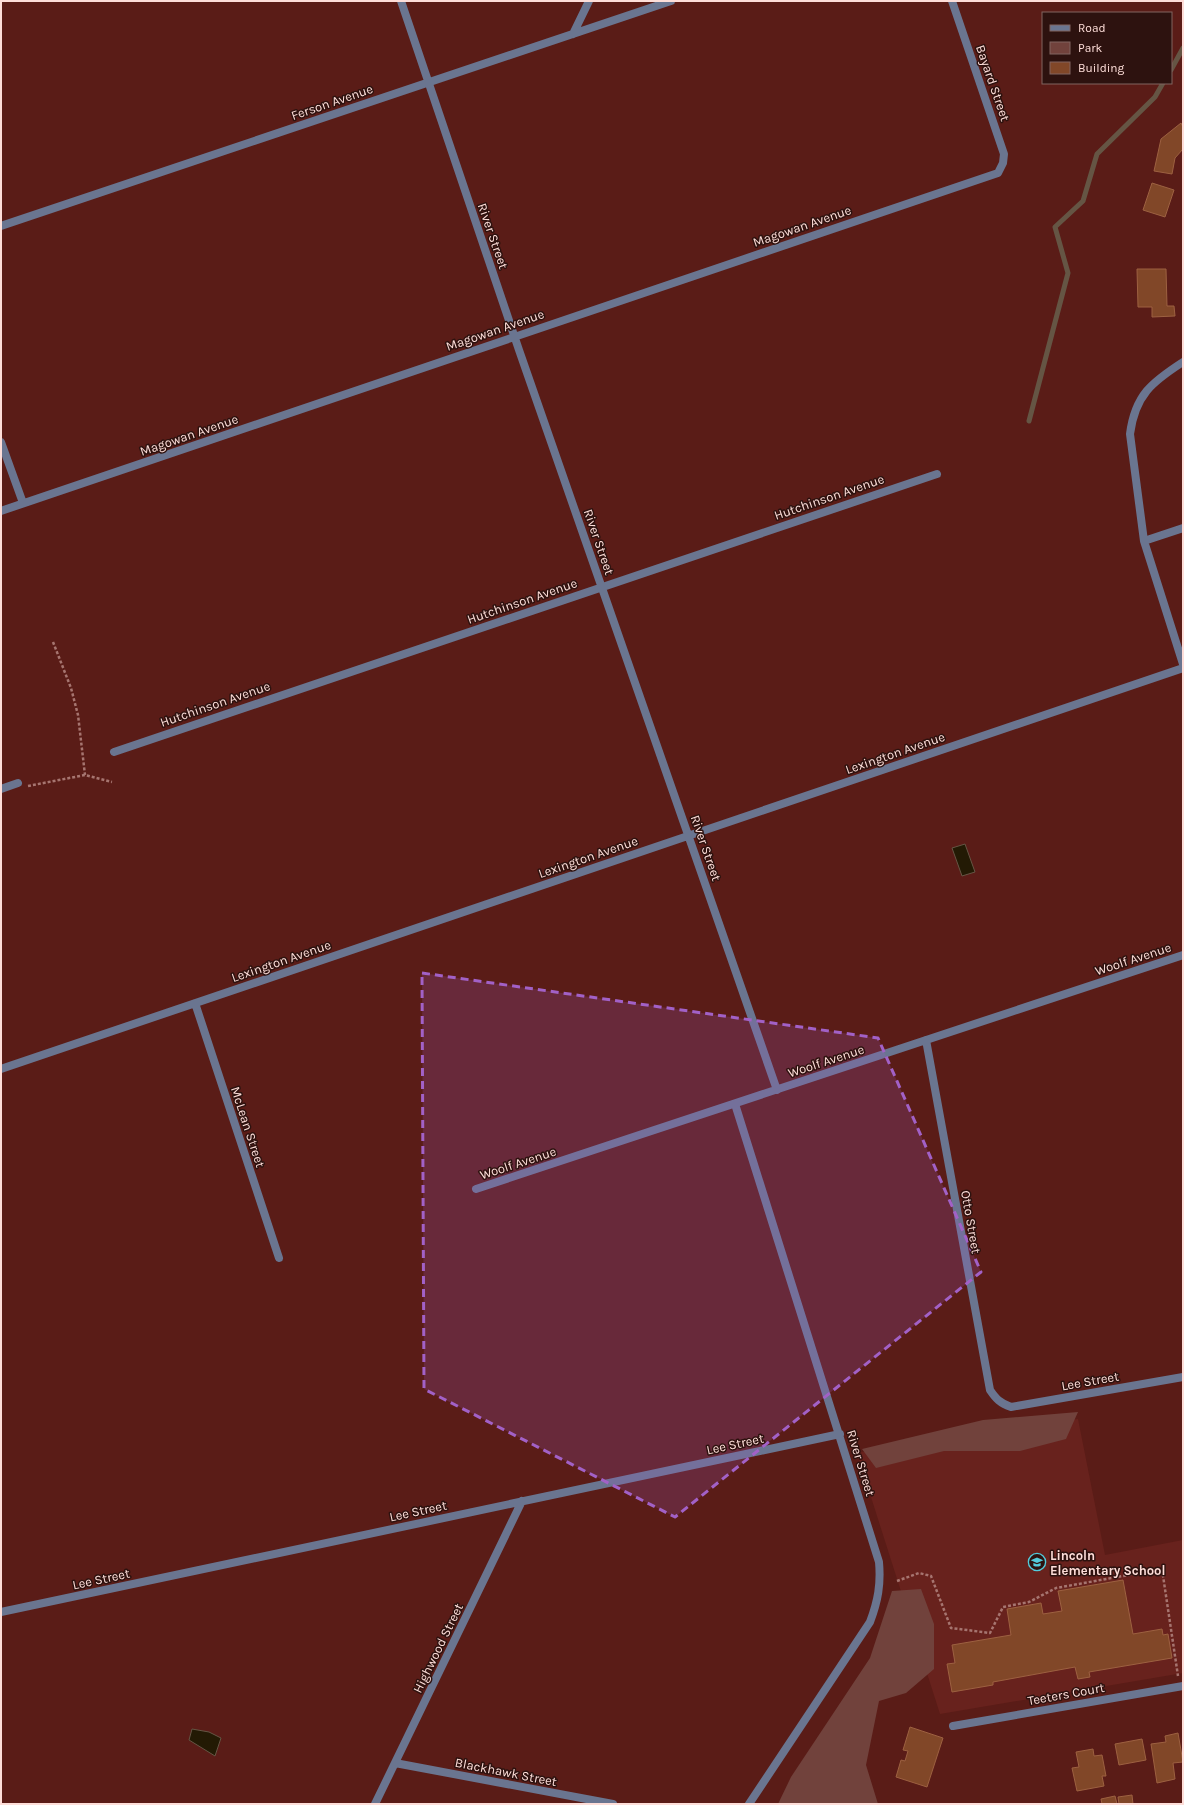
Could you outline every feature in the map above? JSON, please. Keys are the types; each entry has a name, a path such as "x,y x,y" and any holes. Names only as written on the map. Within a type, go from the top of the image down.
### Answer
{"street":[{"name":"River Street","path":"401,1 515,336 777,1090"},
{"path":"573,34 589,1"},
{"name":"Ferson Avenue","path":"1,226 670,1"},
{"name":"Bayard Street","path":"952,1 1004,154 1003,163 998,173"},
{"name":"Magowan Avenue","path":"1,511 998,173"},
{"path":"1183,362 1157,379 1147,388 1138,403 1132,418 1130,434 1144,542 1183,664"},
{"path":"1,442 23,503"},
{"name":"Hutchinson Avenue","path":"114,752 937,474"},
{"path":"1144,542 1183,528"},
{"name":"Lexington Avenue","path":"1,1069 1183,668"},
{"path":"1,789 18,783"},
{"name":"Woolf Avenue","path":"476,1189 1183,955"},
{"name":"McLean Street","path":"195,1004 279,1258"},
{"name":"Otto Street","path":"926,1040 990,1390 995,1399 1002,1404"},
{"name":"River Street","path":"735,1104 840,1434 879,1562 881,1582 878,1602 870,1622 749,1804"},
{"name":"Lee Street","path":"1002,1404 1011,1407 1183,1377"},
{"name":"Lee Street","path":"1,1612 840,1434"},
{"name":"Highwood Street","path":"375,1804 522,1501"},
{"name":"Teeters Court","path":"953,1726 1181,1686"},
{"name":"Blackhawk Street","path":"395,1763 613,1804"}],"path":[{"path":"53,642 71,688 78,715 85,775"},
{"path":"36,785 85,775 112,782"},
{"path":"897,1581 918,1573 931,1576 951,1628 990,1632 1003,1607 1029,1602 1056,1588 1162,1569 1181,1686"}],"highlighted area":[{"path":"422,973 878,1038 981,1272 675,1517 424,1389"}],"shaded area":[{"path":"965,844 975,872 962,876 952,848"},
{"name":"Lincoln Elementary School","path":"1078,1419 1105,1555 1183,1540 1183,1673 940,1714 857,1453"},
{"path":"192,1729 209,1732 221,1738 215,1756 189,1740"}],"green space":[{"path":"1078,1412 1066,1439 1020,1451 944,1451 876,1468 862,1449 983,1420"},
{"path":"921,1589 934,1624 934,1669 906,1693 879,1701 866,1765 878,1804 778,1804 791,1777 870,1658 892,1591"}],"building":[{"path":"1181,123 1183,127 1183,149 1175,158 1172,174 1154,171 1161,139"},
{"path":"1152,183 1174,190 1165,217 1143,210"},
{"path":"1137,269 1166,269 1167,306 1174,306 1175,316 1152,317 1152,307 1138,307"},
{"name":"Lincoln Elementary School","path":"1123,1580 1133,1634 1162,1629 1163,1635 1168,1634 1172,1658 1089,1672 1090,1677 1078,1679 1075,1667 993,1682 993,1685 952,1692 947,1664 955,1663 952,1645 1011,1635 1007,1609 1041,1603 1043,1614 1062,1611 1058,1591"},
{"path":"910,1727 943,1738 927,1787 896,1777 901,1760 905,1761 908,1751 903,1750"},
{"path":"1178,1733 1183,1762 1173,1763 1175,1779 1157,1783 1151,1744 1166,1742 1165,1736"},
{"path":"1142,1739 1146,1760 1119,1765 1115,1744"},
{"path":"1093,1749 1094,1756 1102,1755 1106,1776 1102,1776 1104,1786 1077,1791 1072,1768 1079,1767 1076,1752"},
{"path":"1132,1795 1133,1804 1119,1804 1118,1797"},
{"path":"1115,1796 1117,1804 1102,1804 1101,1799"}],"waterway":[{"path":"1172,68 1183,48"},
{"path":"1029,421 1068,273 1055,227 1083,201 1097,154 1155,97 1162,84"}],"place":[{"name":"Lincoln Elementary School","path":"1037,1562"}]}
